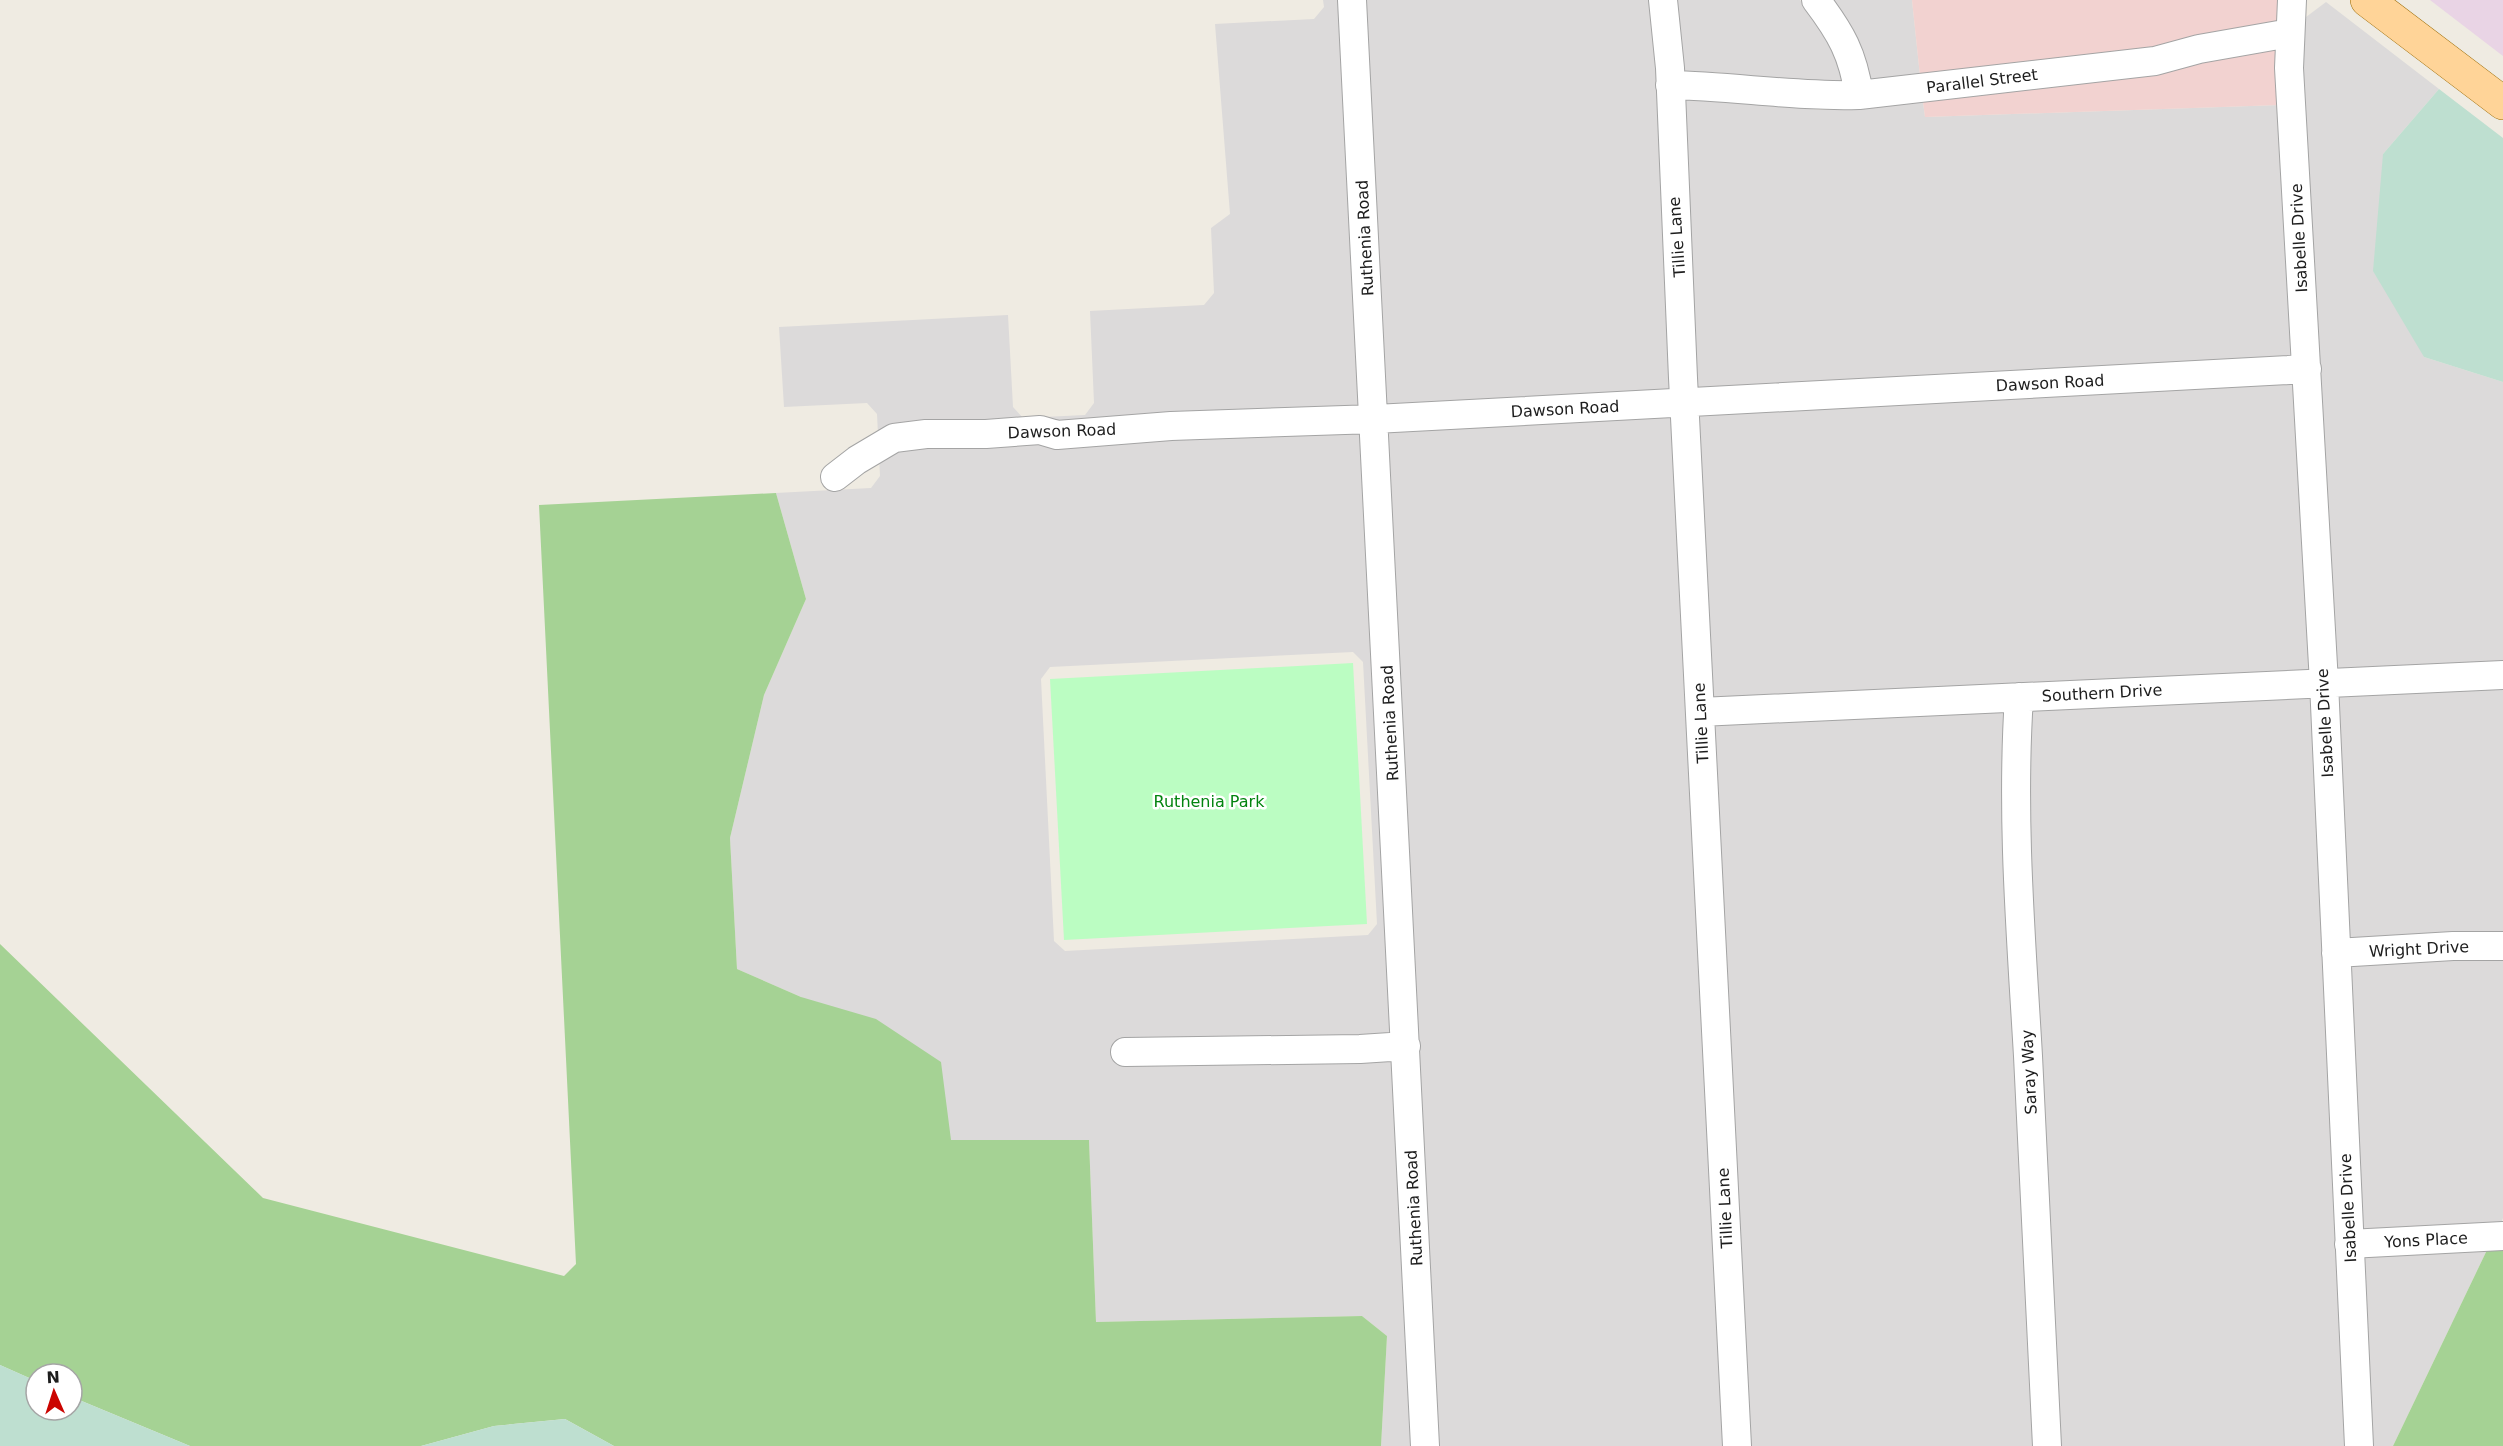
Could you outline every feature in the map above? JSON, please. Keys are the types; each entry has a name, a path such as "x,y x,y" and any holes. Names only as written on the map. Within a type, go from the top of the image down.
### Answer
{"main road":[{"path":"2367,0 2503,103"}],"street":[{"name":"Ruthenia Road","path":"1352,0 1375,419 1425,1446"},
{"name":"Tillie Lane","path":"1662,0 1670,85 1675,227 1682,301 1685,402 1737,1446"},
{"path":"1816,0 1847,46 1855,68 1859,95"},
{"name":"Isabelle Drive","path":"2292,0 2289,68 2324,683 2359,1446"},
{"name":"Parallel Street","path":"1670,85 1713,86 1822,97 1859,95 2155,61 2199,49 2290,33"},
{"name":"Dawson Road","path":"835,477 857,460 894,438 926,434 986,434 1040,430 1057,435 1182,426 1375,419 2307,369"},
{"name":"Southern Drive","path":"1700,712 2503,675"},
{"name":"Saray Way","path":"2019,697 2015,765 2015,839 2036,1196 2047,1446"},
{"name":"Wright Drive","path":"2336,953 2453,946 2503,946"},
{"path":"1125,1052 1360,1049 1406,1046"},
{"name":"Yons Place","path":"2349,1244 2503,1236"}],"shaded area":[{"path":"1323,0 1341,0 1362,406 1269,409 1364,432 1414,1446 1381,1446 1387,1336 1362,1316 1096,1322 1089,1140 951,1140 801,997 737,969 730,838 764,695 806,599 776,493 871,488 880,476 877,414 867,403 784,407 779,327 1008,315 1013,407 1023,418 1085,415 1094,403 1090,311 1204,305 1214,293 1211,228 1230,214 1215,24 1314,19 1324,7","holes":["1353,652 1363,662 1377,924 1368,935 1065,951 1054,941 1041,679 1050,667"]},
{"path":"1363,0 1651,0 1658,69 1672,390 1385,405"},
{"path":"1674,0 1800,0 1826,33 1846,83 1823,83 1714,72 1681,72"},
{"path":"1831,0 1912,0 1920,76 1868,81"},
{"path":"1912,0 2281,0 2279,22 2153,48 1920,76"},
{"path":"2430,0 2503,0 2503,56"},
{"path":"2326,2 2439,89 2383,154 2424,357 2503,382 2503,662 2334,669 2301,68 2302,20"},
{"path":"2278,49 2280,105 1925,117 1923,102 2157,74 2201,62"},
{"path":"1682,98 1822,110 1849,110 1923,102 1925,117 2280,105 2295,356 1695,389"},
{"path":"2296,383 2311,671 1711,698 1697,415"},
{"path":"1674,416 1725,1446 1436,1446 1387,431"},
{"path":"2503,688 2503,933 2346,939 2336,696"},
{"path":"2313,697 2348,1446 2058,1446 2027,839 2030,710"},
{"path":"2007,711 2036,1446 1748,1446 1712,725"},
{"path":"2453,959 2503,960 2503,1218 2501,1223 2360,1231 2348,966"},
{"path":"2487,1250 2393,1446 2371,1446 2361,1257"}],"green space":[{"path":"2439,89 2503,138 2503,382 2424,357 2373,271 2383,154"},
{"path":"776,493 806,599 764,695 730,838 737,969 801,997 876,1019 941,1062 951,1140 1089,1140 1096,1322 1362,1316 1387,1336 1381,1446 614,1446 565,1419 494,1426 421,1446 190,1446 84,1402 84,1362 24,1362 24,1376 0,1365 0,944 263,1198 564,1276 576,1264 539,505"},
{"name":"Ruthenia Park","path":"1353,663 1367,924 1064,940 1050,679"},
{"path":"2503,1249 2503,1446 2393,1446 2487,1250"},
{"path":"0,1365 24,1376 24,1422 84,1422 84,1402 190,1446 0,1446"},
{"path":"565,1419 614,1446 421,1446 494,1426"}]}
